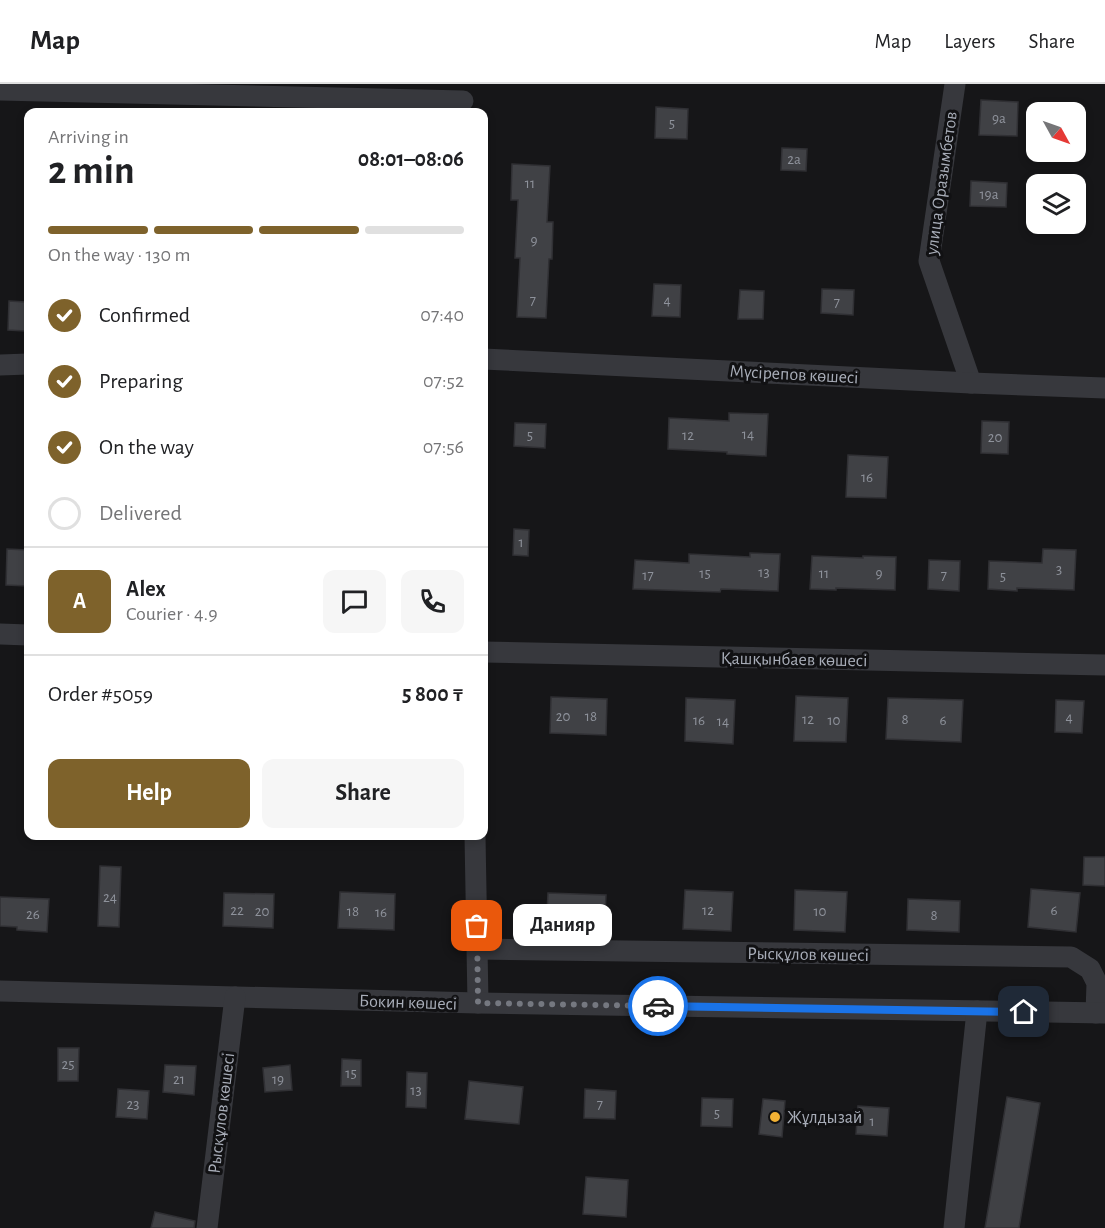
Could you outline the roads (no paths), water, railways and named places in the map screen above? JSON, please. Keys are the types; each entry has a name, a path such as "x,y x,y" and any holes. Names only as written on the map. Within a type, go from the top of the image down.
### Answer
{"street":[{"name":"улица Оразымбетов","path":"955,84 929,261 971,383"},
{"path":"0,90 463,99"},
{"name":"Мүсірепов көшесі","path":"488,359 1105,388"},
{"path":"0,365 24,364"},
{"path":"0,634 24,635"},
{"name":"Қашқынбаев көшесі","path":"488,652 1105,665"},
{"path":"475,840 478,1003"},
{"name":"Рысқұлов көшесі","path":"477,949 1071,957 1090,969 1097,983 1100,1013"},
{"name":"Бокин көшесі","path":"0,991 478,1003 1100,1013"},
{"name":"Рысқұлов көшесі","path":"207,1228 235,997"},
{"path":"954,1228 977,1011"}],"place":[{"name":"Данияр","path":"477,926"},
{"name":"Жұлдызай","path":"775,1117"}]}
